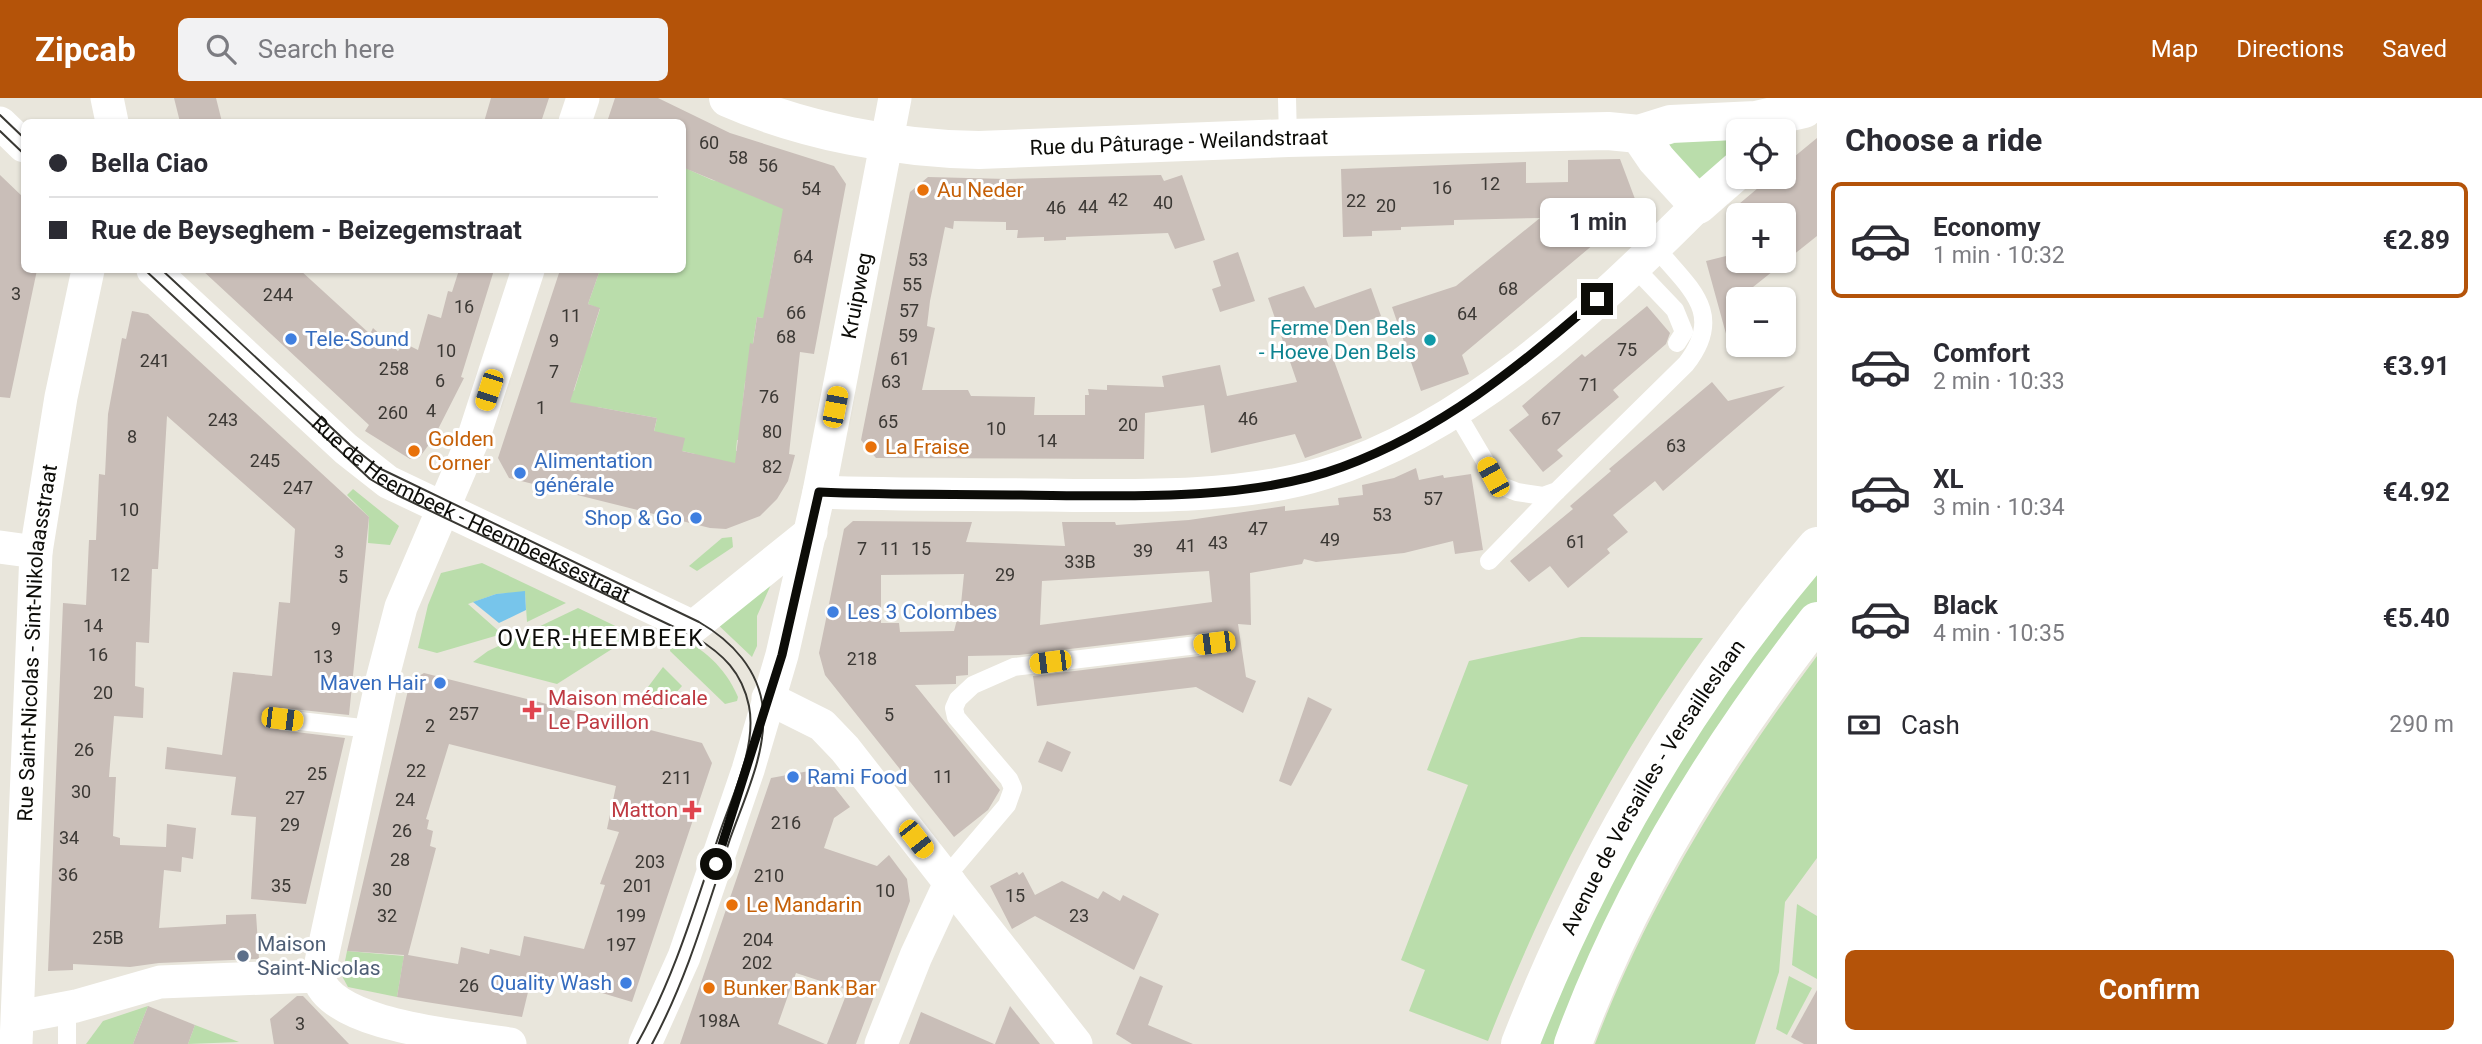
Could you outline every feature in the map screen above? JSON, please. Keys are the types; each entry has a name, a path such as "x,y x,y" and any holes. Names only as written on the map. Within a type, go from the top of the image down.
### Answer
{"street":[{"path":"107,98 111,119"},
{"path":"576,119 583,98"},
{"name":"Rue du Pâturage - Weilandstraat","path":"728,98 771,115 816,128 952,149 995,150 1288,138 1608,131 1639,134 1671,124 1784,118"},
{"name":"Kruipweg","path":"645,1044 684,957 748,770 782,655 811,532 895,98"},
{"path":"0,123 21,143"},
{"path":"1639,134 1656,159 1698,205"},
{"path":"819,492 1149,496 1266,485 1342,467 1398,443 1455,412 1526,359 1645,258 1726,180"},
{"name":"Rue Saint-Nicolas - Sint-Nikolaasstraat","path":"17,1031 36,552 61,397 87,273"},
{"name":"Rue de Heembeek - Heembeeksestraat","path":"156,273 365,465 399,488 693,627 811,532"},
{"path":"510,1044 360,1016 330,999 321,987 318,976 371,729 401,607 473,439 527,273"},
{"name":"Avenue de Versailles - Versailleslaan","path":"1520,1044 1574,916 1653,772 1734,650 1817,546"},
{"path":"0,547 36,552"},
{"name":"Avenue de Versailles - Versailleslaan","path":"1573,1044 1639,897 1686,811 1739,726 1817,621"},
{"path":"768,698 822,725 856,762 1076,1044"},
{"path":"881,1044 948,881"},
{"path":"17,1031 66,1008 160,982 318,976"}],"lane":[{"path":"1287,98 1288,138"},
{"path":"1645,258 1680,317 1684,332 1677,343"},
{"path":"1489,561 1686,364 1700,346 1705,323 1701,305 1645,258"},
{"path":"1455,412 1499,485 1517,492 1543,496 1557,491"},
{"path":"948,881 1007,805 1013,788 1009,779 956,717 954,708 965,692 1014,667 1214,643"},
{"path":"282,719 371,729"},
{"path":"66,1008 67,1044"}],"green space":[{"path":"1726,133 1726,163 1706,180 1695,180 1668,143"},
{"path":"686,168 712,180 803,200 779,232 770,280 768,319 757,317 753,343 773,347 745,382 742,409 763,411 752,441 737,440 736,451 752,452 752,477 693,465 695,454 674,449 653,436 657,418 597,407 578,410 551,383 574,391 582,365 565,359 591,337 600,309 588,304 599,273 686,273"},
{"path":"353,489 399,526 390,545 368,543 369,517 347,495"},
{"path":"732,537 733,547 697,571 689,566 722,538"},
{"path":"1817,562 1817,608 1563,1044 1532,1044 1650,800"},
{"path":"482,563 566,603 527,622 525,592 496,594 468,604 502,634 437,653 418,648 428,605 441,573"},
{"path":"773,580 757,616 757,646 752,657 714,621"},
{"path":"578,608 634,635 557,684 473,662 488,651"},
{"path":"673,633 712,659 732,686 738,697 737,701 725,704 670,651"},
{"path":"1581,637 1703,638 1639,733 1583,832 1533,935 1488,1041 1409,1011 1425,970 1401,960 1468,785 1427,770 1469,661"},
{"path":"1817,656 1817,858 1785,902 1779,972 1755,1044 1595,1044 1640,941 1692,842 1752,747"},
{"path":"663,667 682,686 662,709 636,703"},
{"path":"1797,904 1817,916 1817,979 1792,965"},
{"path":"347,951 404,956 397,997 348,987 342,976"},
{"path":"1789,976 1812,988 1787,1035 1776,1029"},
{"path":"148,1006 133,1044 86,1044 103,1021"},
{"path":"195,1025 239,1042 188,1044"}],"water":[{"path":"525,591 526,610 499,623 473,602 496,594"}],"building":[{"path":"174,98 216,98 221,119 179,119"},
{"path":"491,98 549,98 542,119 485,119"},
{"path":"615,98 658,98 730,133 834,166 846,184 814,354 800,352 789,454 795,455 788,481 777,499 760,516 726,529 710,528 509,478 498,458 559,273 599,273 588,304 600,308 570,402 657,418 654,431 685,438 682,451 735,463 750,343 753,344 757,317 763,318 783,209 686,169 686,119 608,119"},
{"path":"1817,138 1817,236 1796,253 1796,203 1740,203 1757,189 1796,189 1796,155"},
{"path":"1620,159 1638,207 1462,355 1469,374 1421,391 1392,307 1456,286 1540,218 1454,220 1454,225 1401,227 1401,230 1372,231 1372,236 1343,237 1341,169 1526,162 1526,183 1568,182 1568,160"},
{"path":"0,175 21,195 21,273 36,273 10,398 0,397"},
{"path":"1161,175 1164,181 1182,175 1205,240 1175,249 1168,233 1066,237 1066,240 1044,241 1044,237 1017,238 1018,230 1006,230 1006,222 954,221 953,229 945,227 930,301 927,326 935,328 922,390 968,390 971,396 1035,397 1034,415 1085,415 1085,395 1089,395 1088,389 1107,390 1107,385 1164,387 1162,376 1220,365 1227,396 1297,382 1268,298 1304,286 1315,308 1371,288 1381,316 1325,336 1362,438 1305,458 1295,434 1211,453 1204,405 1145,413 1144,459 876,458 861,440 910,192 928,177 1007,179"},
{"path":"1238,252 1255,301 1220,312 1212,289 1221,286 1213,261"},
{"path":"1726,256 1726,273 1771,273 1753,287 1726,287 1726,334 1706,261"},
{"path":"205,273 303,273 370,334 373,328 398,351 404,343 418,350 428,314 441,318 448,291 452,292 458,273 493,273 461,377 464,378 433,439 419,458 410,459 365,431 369,425"},
{"path":"1647,306 1670,333 1666,344 1613,390 1619,397 1557,450 1563,456 1543,472 1509,430 1529,415 1522,406 1582,354 1585,357"},
{"path":"132,311 148,314 369,517 349,715 283,708 273,713 272,724 280,730 345,738 306,904 251,899 256,817 231,815 236,777 165,769 167,747 222,755 233,672 272,676 279,602 290,603 295,529 167,416 158,569 152,569 149,643 136,642 135,686 144,688 143,718 114,716 109,777 116,777 113,836 120,838 120,845 166,847 167,824 196,828 193,859 182,857 181,872 164,870 159,928 226,924 226,915 256,914 259,959 159,963 130,967 73,964 73,970 48,971 63,603 86,605 89,540 96,540 99,474 105,475 108,414 122,338 126,339"},
{"path":"1712,382 1728,401 1785,386 1663,491 1655,481 1613,515 1628,532 1607,549 1610,553 1568,588 1550,566 1529,582 1510,561 1573,509 1570,506 1611,471 1609,469"},
{"path":"1416,468 1419,480 1443,475 1444,478 1471,474 1483,550 1455,554 1453,541 1404,553 1316,562 1304,559 1302,564 1250,573 1251,625 1238,624 1246,677 1256,681 1243,713 1196,687 1037,706 1033,676 1216,654 1224,648 1225,641 1219,633 1213,632 1019,655 968,656 968,675 956,676 956,684 915,685 1000,790 988,810 954,837 825,675 819,653 844,529 853,521 972,522 966,542 1065,546 1062,522 1115,522 1116,525 1189,520 1285,506 1285,511 1339,505 1338,498 1363,495 1362,485 1394,478","holes":["1209,571 1212,602 1040,625 1042,581","964,574 961,604 954,631 900,632 899,623 881,623 881,575"]},
{"path":"424,673 702,743 712,763 632,1002 549,977 545,992 529,988 522,1017 397,997 404,955 347,951 410,681","holes":["449,744 616,786 607,829 619,832 600,884 605,885 584,949 524,936 520,956 490,949 489,954 461,947 458,964 408,955 436,848 430,846 433,831 427,829 429,820 426,819"]},
{"path":"1308,697 1332,709 1291,786 1279,781"},
{"path":"1047,741 1071,752 1062,772 1038,762"},
{"path":"820,769 850,807 834,818 824,848 877,866 889,855 907,879 910,901 856,1044 827,1044 848,990 796,973 778,1024 825,1044 680,1044 771,778"},
{"path":"1017,872 1019,875 1023,872 1035,895 1062,881 1098,899 1103,891 1120,901 1123,895 1159,914 1134,970 1035,916 1012,929 990,886"},
{"path":"1140,976 1163,986 1148,1025 1193,1044 1132,1044 1116,1034"},
{"path":"1817,990 1817,1044 1804,1044 1791,1037"},
{"path":"297,996 303,996 349,1044 274,1044 270,1019"},
{"path":"148,1006 195,1025 188,1044 133,1044"},
{"path":"1010,1006 1040,1044 995,1044"},
{"path":"921,1012 994,1044 909,1044"}],"tram line":[{"path":"0,115 21,135"},
{"path":"0,131 21,151"},
{"path":"148,273 370,479 397,495 695,637 723,657 742,683 751,722 746,755 683,941 637,1044"},
{"path":"165,273 350,445 379,468 699,622 733,648 750,669 763,709 762,742 758,758 686,969 652,1044"}],"place":[{"name":"Au Neder","path":"923,190"},
{"name":"Tele-Sound","path":"291,339"},
{"name":"Ferme Den Bels - Hoeve Den Bels","path":"1430,340"},
{"name":"La Fraise","path":"871,447"},
{"name":"Golden Corner","path":"414,451"},
{"name":"Alimentation générale","path":"520,473"},
{"name":"Shop & Go","path":"696,518"},
{"name":"Les 3 Colombes","path":"833,612"},
{"name":"Maven Hair","path":"440,683"},
{"name":"Maison médicale Le Pavillon","path":"532,710"},
{"name":"Rami Food","path":"793,777"},
{"name":"Matton","path":"692,810"},
{"name":"Le Mandarin","path":"732,905"},
{"name":"Maison Saint-Nicolas","path":"243,956"},
{"name":"Quality Wash","path":"626,983"},
{"name":"Bunker Bank Bar","path":"709,988"}],"district":[{"name":"OVER-HEEMBEEK","path":"601,638"}],"route":[{"path":"716,864 748,770 782,655 819,492 1149,496 1293,481 1362,459 1455,412 1544,345 1597,299"}]}
